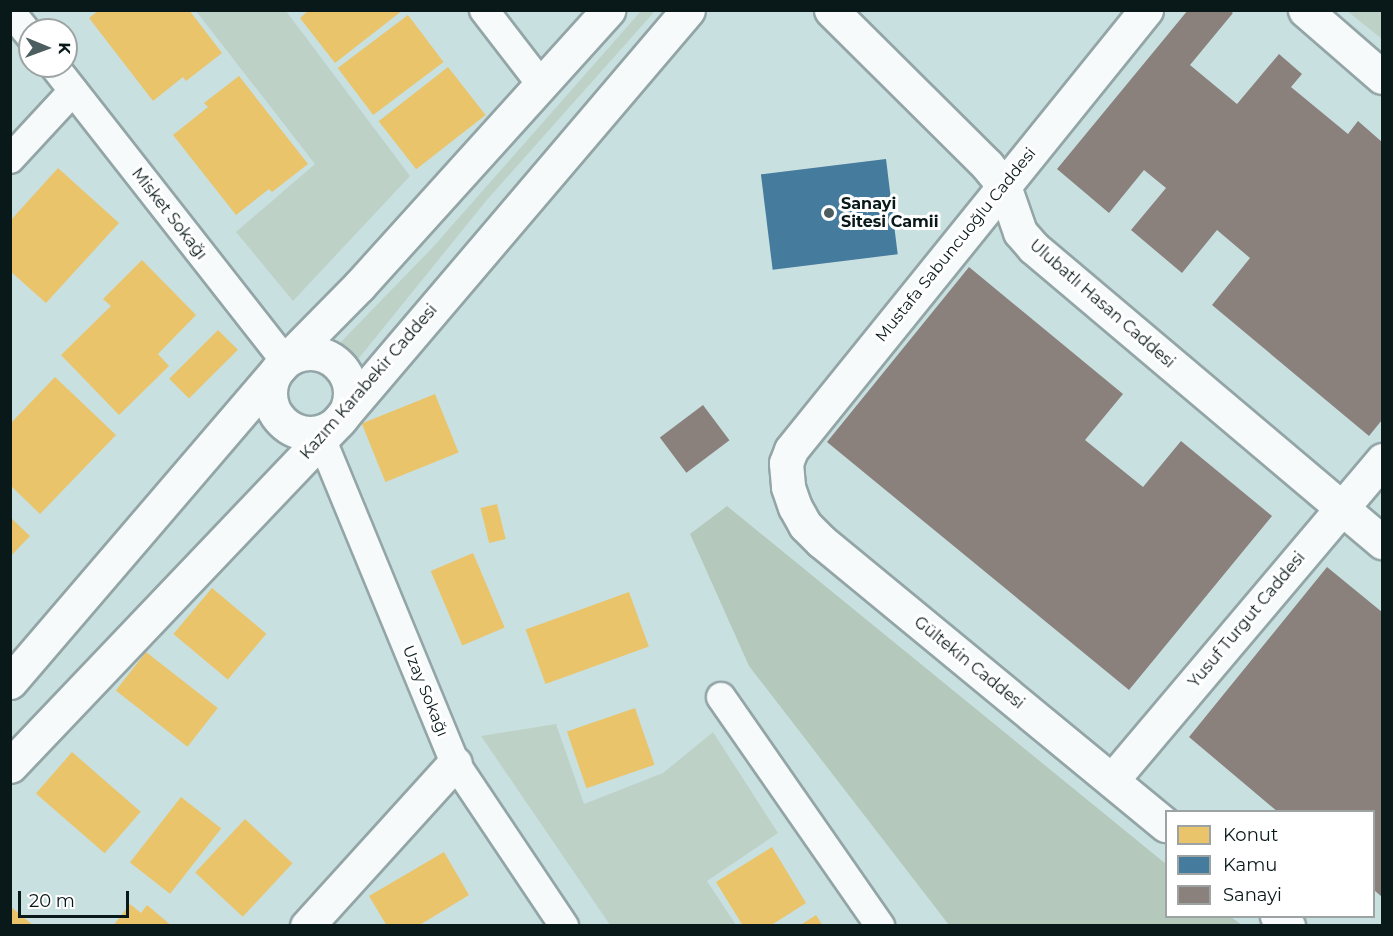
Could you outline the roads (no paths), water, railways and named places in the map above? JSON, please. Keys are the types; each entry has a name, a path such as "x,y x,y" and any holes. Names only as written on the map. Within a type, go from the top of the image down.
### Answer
{"street":[{"path":"484,10 541,84"},
{"path":"10,682 285,361 359,286 608,10"},
{"name":"Kazım Karabekir Caddesi","path":"10,766 330,429 688,10"},
{"name":"Ulubatlı Hasan Caddesi","path":"831,10 987,165 1004,186 1020,232 1034,248 1383,542"},
{"name":"Mustafa Sabuncuoğlu Caddesi","path":"788,487 786,463 791,450 1146,10"},
{"path":"1305,10 1383,77"},
{"name":"Misket Sokağı","path":"63,78 285,361"},
{"path":"10,159 73,91"},
{"path":"309,352 327,357 342,369 348,381 350,394 347,407 330,429 330,427 310,432 290,428 279,419 272,408 269,395 271,382 285,361 309,352"},
{"name":"Uzay Sokağı","path":"330,429 455,763 564,926"},
{"name":"Yusuf Turgut Caddesi","path":"1112,780 1383,460"},
{"name":"Gültekin Caddesi","path":"788,487 805,525 820,541 1165,823"},
{"path":"721,697 880,926"},
{"path":"307,926 455,763"}],"place":[{"name":"Sanayi Sitesi Camii","path":"829,213"}]}
